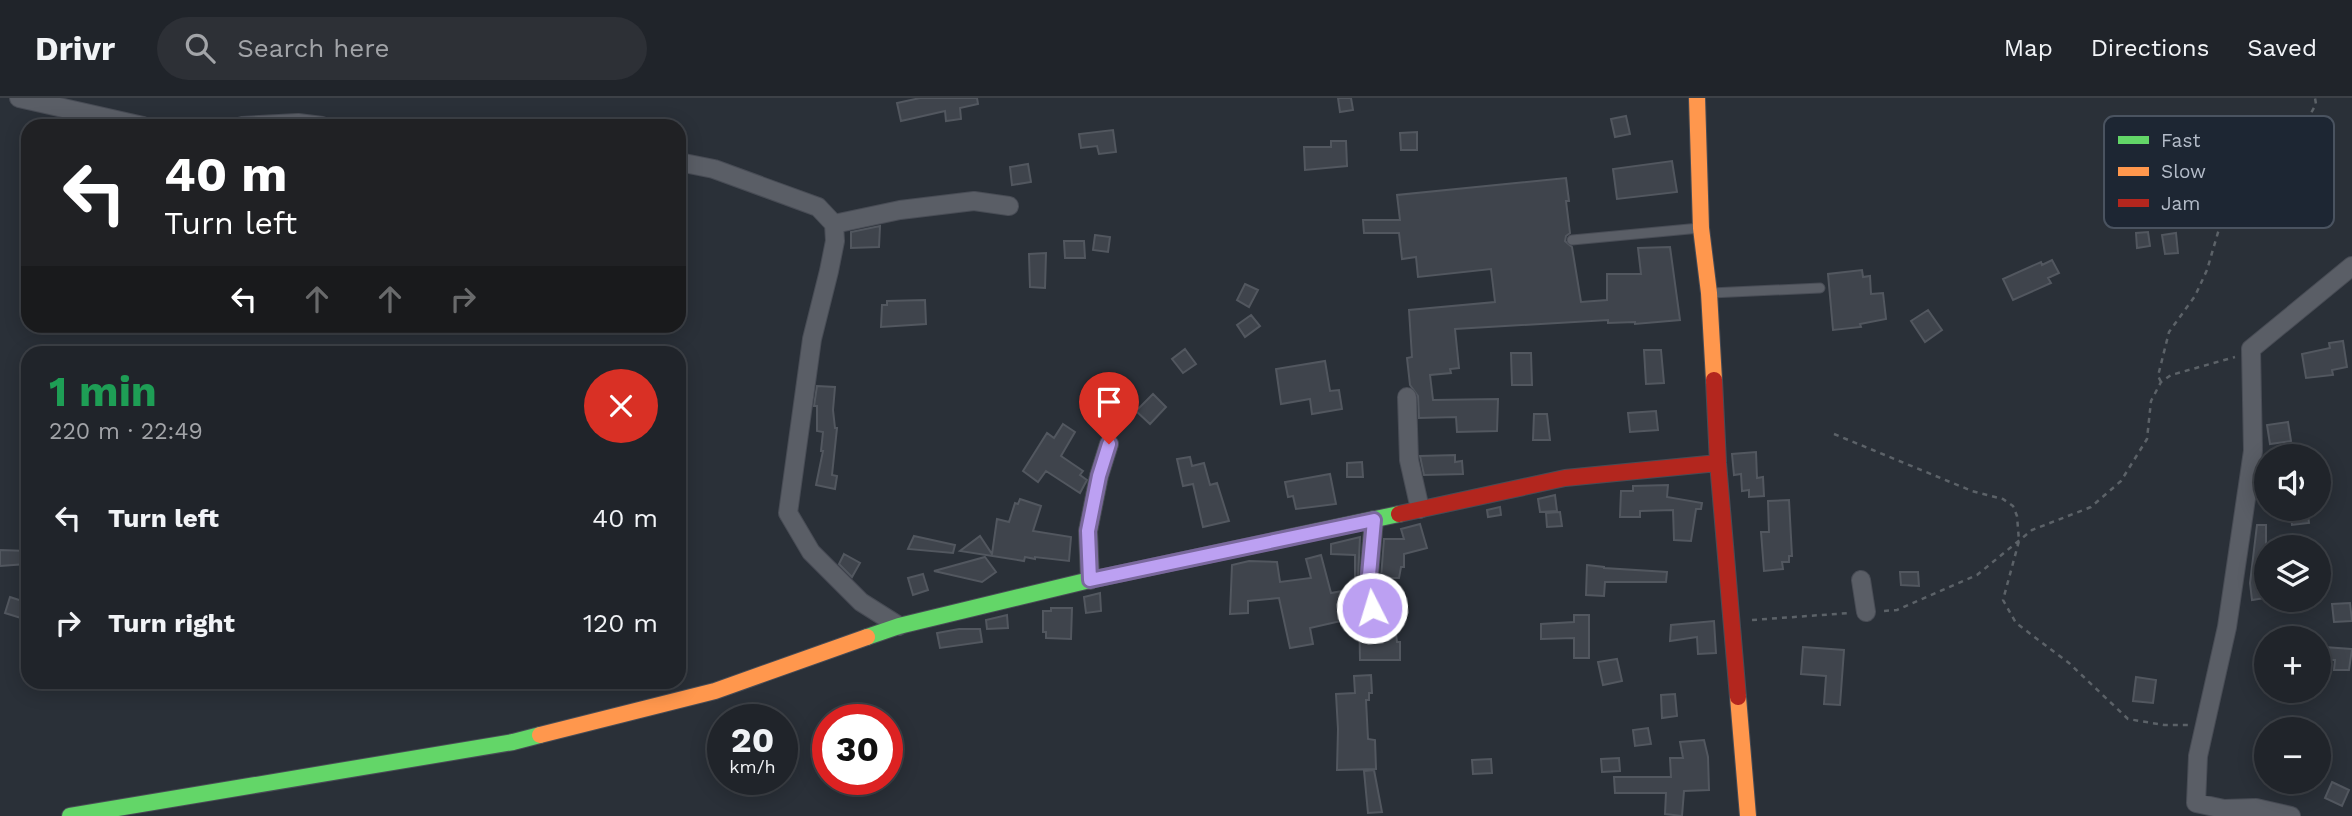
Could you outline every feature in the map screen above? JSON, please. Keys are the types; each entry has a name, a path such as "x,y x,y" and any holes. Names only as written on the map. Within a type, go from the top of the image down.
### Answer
{"street":[{"path":"19,98 112,119"},
{"path":"1697,98 1701,228 1709,293 1718,463 1748,816"},
{"path":"686,163 714,169 818,207 834,224 835,241 812,339 788,513 811,552 861,602 899,626"},
{"path":"834,224 900,210 974,201 1009,206"},
{"path":"2291,816 2256,808 2224,809 2196,803 2198,756 2227,627 2253,451 2251,349 2352,266"},
{"path":"1407,397 1409,460 1420,509"},
{"path":"1090,580 1088,531 1099,476 1109,444"},
{"path":"71,816 513,742 715,691 899,626 1090,580 1565,478 1718,463"},
{"path":"1372,608 1369,564 1374,520"},
{"path":"1861,580 1866,612"}],"lane":[{"path":"1572,240 1701,228"},
{"path":"1709,293 1820,288"}],"path":[{"path":"2309,116 2316,104 2315,98"},
{"path":"2161,382 2158,376 2169,332 2195,296 2207,270 2219,228"},
{"path":"1732,621 1897,610 1977,575 2032,530 2091,508 2121,481 2147,439 2151,401 2161,382 2171,375 2236,357 2251,349"},
{"path":"1834,434 1972,491 2003,499 2013,506 2017,516 2019,541 2003,600 2016,623 2069,663 2128,719 2164,725 2205,725"}],"building":[{"path":"920,98 977,98 978,104 960,108 961,119 946,121 945,111 901,121 897,103"},
{"path":"1338,98 1351,98 1353,110 1340,112"},
{"path":"1626,116 1630,134 1615,137 1611,119"},
{"path":"1113,130 1116,152 1099,154 1097,146 1081,148 1079,134"},
{"path":"1417,132 1417,150 1401,150 1400,133"},
{"path":"1331,141 1346,141 1347,166 1305,170 1304,147 1331,147"},
{"path":"1672,161 1677,192 1617,199 1613,169"},
{"path":"1028,164 1031,182 1012,185 1010,167"},
{"path":"1566,178 1570,233 1565,241 1572,247 1581,302 1607,300 1607,274 1641,274 1638,248 1670,247 1680,320 1635,324 1608,323 1608,320 1455,329 1459,368 1450,369 1451,373 1430,375 1433,400 1498,399 1497,431 1457,432 1456,417 1419,418 1418,396 1410,385 1407,358 1412,357 1409,310 1495,302 1491,269 1418,277 1416,257 1402,259 1399,233 1364,233 1363,220 1400,220 1397,195"},
{"path":"880,226 879,247 851,248 851,232"},
{"path":"2148,232 2150,246 2137,248 2136,233"},
{"path":"2176,233 2178,253 2165,254 2162,235"},
{"path":"1095,235 1110,237 1108,252 1093,250"},
{"path":"1064,241 1084,241 1085,258 1065,258"},
{"path":"1046,253 1045,288 1030,287 1029,254"},
{"path":"2052,260 2059,273 2048,278 2051,283 2013,300 2003,279 2041,262 2042,265"},
{"path":"1862,270 1863,277 1870,276 1871,294 1883,293 1886,319 1860,324 1861,327 1833,330 1828,274"},
{"path":"1245,284 1258,290 1249,307 1237,300"},
{"path":"925,300 926,324 881,327 882,305 887,305 887,301"},
{"path":"1928,310 1942,330 1925,342 1911,321"},
{"path":"1251,315 1260,326 1245,337 1237,325"},
{"path":"2343,341 2347,367 2332,370 2333,375 2306,378 2302,354 2330,348 2329,343"},
{"path":"1185,349 1196,364 1183,373 1172,359"},
{"path":"1644,350 1661,350 1664,383 1646,384"},
{"path":"1511,353 1531,353 1532,385 1512,385"},
{"path":"1325,361 1330,391 1339,390 1342,409 1312,414 1310,399 1281,404 1276,369"},
{"path":"817,386 835,387 833,410 837,428 832,475 837,476 835,489 816,485 823,451 823,432 817,431 817,406 814,406"},
{"path":"1153,394 1166,407 1150,424 1136,411"},
{"path":"1656,411 1658,430 1630,432 1628,413"},
{"path":"1534,414 1547,414 1550,440 1533,440"},
{"path":"2288,422 2291,441 2270,444 2267,425"},
{"path":"1063,424 1075,432 1061,456 1083,471 1080,475 1087,480 1080,493 1046,471 1038,482 1023,471 1047,433 1054,438"},
{"path":"1756,452 1757,478 1763,477 1764,496 1749,497 1749,490 1742,491 1741,474 1734,475 1732,454"},
{"path":"1455,455 1455,462 1462,461 1463,474 1424,475 1420,456"},
{"path":"1190,457 1192,466 1204,463 1210,485 1217,483 1229,521 1203,527 1193,484 1183,486 1177,459"},
{"path":"1362,462 1363,477 1347,477 1347,463"},
{"path":"1330,474 1336,504 1296,509 1293,496 1288,497 1285,482"},
{"path":"1668,485 1667,497 1702,503 1701,509 1696,509 1691,541 1674,540 1673,510 1640,511 1640,517 1620,517 1621,491 1633,491 1633,486"},
{"path":"1555,495 1557,511 1540,512 1538,499"},
{"path":"1020,499 1041,506 1033,531 1071,537 1069,561 1025,557 1024,561 960,551 980,536 992,554 997,519 1009,522 1015,503 1018,504"},
{"path":"1789,500 1792,556 1789,556 1789,562 1782,562 1783,569 1764,571 1761,532 1769,532 1768,501"},
{"path":"1500,507 1501,515 1488,517 1487,510"},
{"path":"1560,512 1562,526 1547,527 1546,513"},
{"path":"2292,521 2309,521 2309,523 2292,525"},
{"path":"1420,524 1427,548 1404,554 1404,567 1401,567 1399,578 1381,578 1384,539 1404,539 1401,529"},
{"path":"2257,525 2266,525 2266,535 2256,535"},
{"path":"914,536 955,545 953,553 908,549"},
{"path":"1360,537 1358,578 1355,578 1355,555 1331,554 1331,544"},
{"path":"0,550 21,551 21,564 0,566"},
{"path":"2254,550 2254,600 2250,583"},
{"path":"844,554 860,563 852,577 839,564"},
{"path":"1321,555 1331,593 1348,590 1354,618 1310,628 1313,644 1290,648 1279,598 1248,601 1248,613 1230,614 1232,565 1249,561 1277,562 1280,582 1311,578 1306,559"},
{"path":"985,557 996,572 982,582 934,571"},
{"path":"1587,565 1667,572 1666,582 1605,582 1604,596 1586,595"},
{"path":"1900,572 1918,572 1919,586 1901,585"},
{"path":"923,574 928,590 913,595 908,578"},
{"path":"1100,593 1101,611 1086,613 1084,597"},
{"path":"10,597 21,601 21,618 5,613"},
{"path":"1392,601 1397,642 1400,642 1400,660 1360,660 1359,607 1363,615 1374,619 1382,613 1383,603"},
{"path":"2350,603 2352,621 2334,622 2332,604"},
{"path":"1051,608 1072,608 1071,639 1046,638 1046,632 1043,632 1043,611 1051,611"},
{"path":"1007,615 1008,628 987,629 986,620"},
{"path":"1574,615 1589,615 1589,658 1574,658 1574,638 1541,639 1541,624 1574,622"},
{"path":"1714,621 1716,653 1698,654 1697,637 1670,641 1671,625"},
{"path":"980,629 982,642 940,648 937,633"},
{"path":"1803,647 1844,650 1840,705 1824,704 1826,676 1801,674"},
{"path":"2331,648 2352,649 2349,670 2334,670 2335,660 2331,660"},
{"path":"1617,659 1622,681 1603,685 1598,662"},
{"path":"1371,675 1372,693 1369,693 1369,700 1366,700 1368,739 1375,740 1376,769 1337,770 1336,694 1355,693 1354,676"},
{"path":"2136,677 2156,680 2153,703 2133,701"},
{"path":"1675,694 1677,716 1662,718 1661,695"},
{"path":"1648,728 1651,744 1635,746 1633,730"},
{"path":"1704,740 1708,757 1709,790 1684,791 1682,816 1665,814 1666,793 1615,793 1614,777 1671,777 1670,758 1683,758 1680,742"},
{"path":"1619,758 1620,771 1602,772 1601,759"},
{"path":"1491,759 1492,773 1473,774 1472,760"},
{"path":"1374,770 1382,812 1368,813 1364,771"},
{"path":"2332,782 2349,790 2342,806 2325,798 2327,794 2331,794"}],"traffic: fast":[{"path":"867,637 899,626 1090,580 1399,514"},
{"path":"70,816 513,742 540,735"}],"traffic: slow":[{"path":"1697,98 1701,228 1709,293 1714,380"},
{"path":"540,735 715,691 867,637"},
{"path":"1738,697 1748,816"}],"traffic: jam":[{"path":"1714,380 1718,463 1738,697"},
{"path":"1399,514 1565,478 1718,463"}],"route":[{"path":"1109,444 1099,476 1088,531 1090,580 1374,520 1369,553 1372,608"}]}
